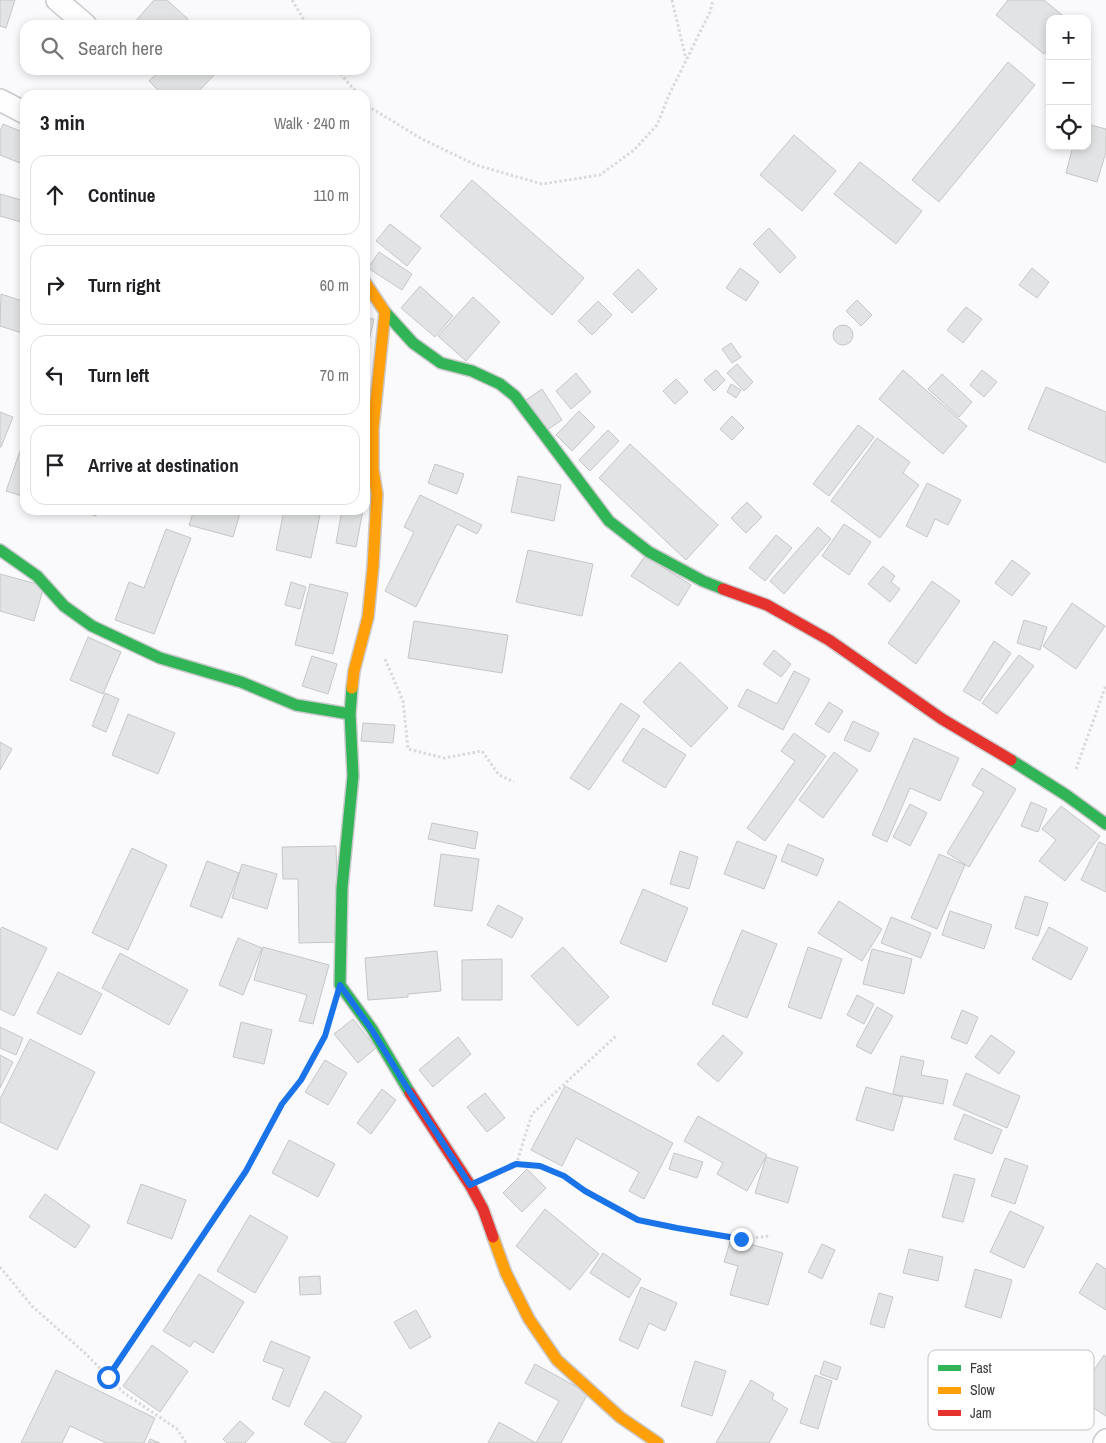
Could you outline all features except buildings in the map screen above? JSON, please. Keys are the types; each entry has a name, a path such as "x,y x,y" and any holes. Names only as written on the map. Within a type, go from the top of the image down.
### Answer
{"street":[{"path":"57,0 80,20"},
{"path":"0,100 20,110"},
{"path":"370,290 385,312 413,343 441,363 472,371 500,384 515,396 609,521 649,552 703,581 767,605 829,640 942,719 981,741 1066,795 1106,824"},
{"path":"385,312 373,429 373,468 377,494 373,567 368,617 354,671 350,714 352,776 342,888 340,985 372,1030 470,1185 482,1209 506,1273 529,1319 557,1360 620,1417 658,1443"},
{"path":"0,550 38,576 64,606 92,626 160,658 241,682 296,705 350,714"}],"path":[{"path":"292,0 304,20"},
{"path":"672,0 686,60"},
{"path":"370,107 422,138 476,165 542,184 600,175 634,150 657,125 710,12 713,0"},
{"path":"341,75 355,90"},
{"path":"368,617 403,701 408,749 444,758 482,751 499,775 514,782"},
{"path":"1066,795 1106,685"},
{"path":"108,1377 246,1171 282,1104 301,1080 325,1036 340,985"},
{"path":"516,1164 532,1114 616,1036"},
{"path":"470,1185 516,1164 540,1166 564,1176 585,1191 638,1220 741,1239 771,1236"},
{"path":"0,1267 32,1306 86,1354 124,1393 177,1430 186,1443"}],"traffic: fast":[{"path":"385,312 413,343 441,363 472,371 500,384 515,396 609,521 649,552 703,581 723,589"},
{"path":"0,550 37,576 64,606 92,626 160,658 241,682 296,705 350,714"},
{"path":"352,688 350,714 353,776 342,888 340,985 372,1029 410,1093"},
{"path":"1011,760 1066,795 1106,824"}],"traffic: slow":[{"path":"352,688 354,671 368,617 377,494 373,469 373,429 385,312 370,290"},
{"path":"493,1237 506,1273 529,1319 557,1360 620,1417 658,1443"}],"traffic: jam":[{"path":"723,589 767,605 829,640 942,719 1011,760"},
{"path":"410,1093 470,1185 483,1209 493,1237"}],"route":[{"path":"108,1377 246,1171 282,1104 301,1080 325,1036 340,985 372,1030 470,1185 516,1164 540,1166 564,1176 585,1191 638,1220 741,1239"}]}
